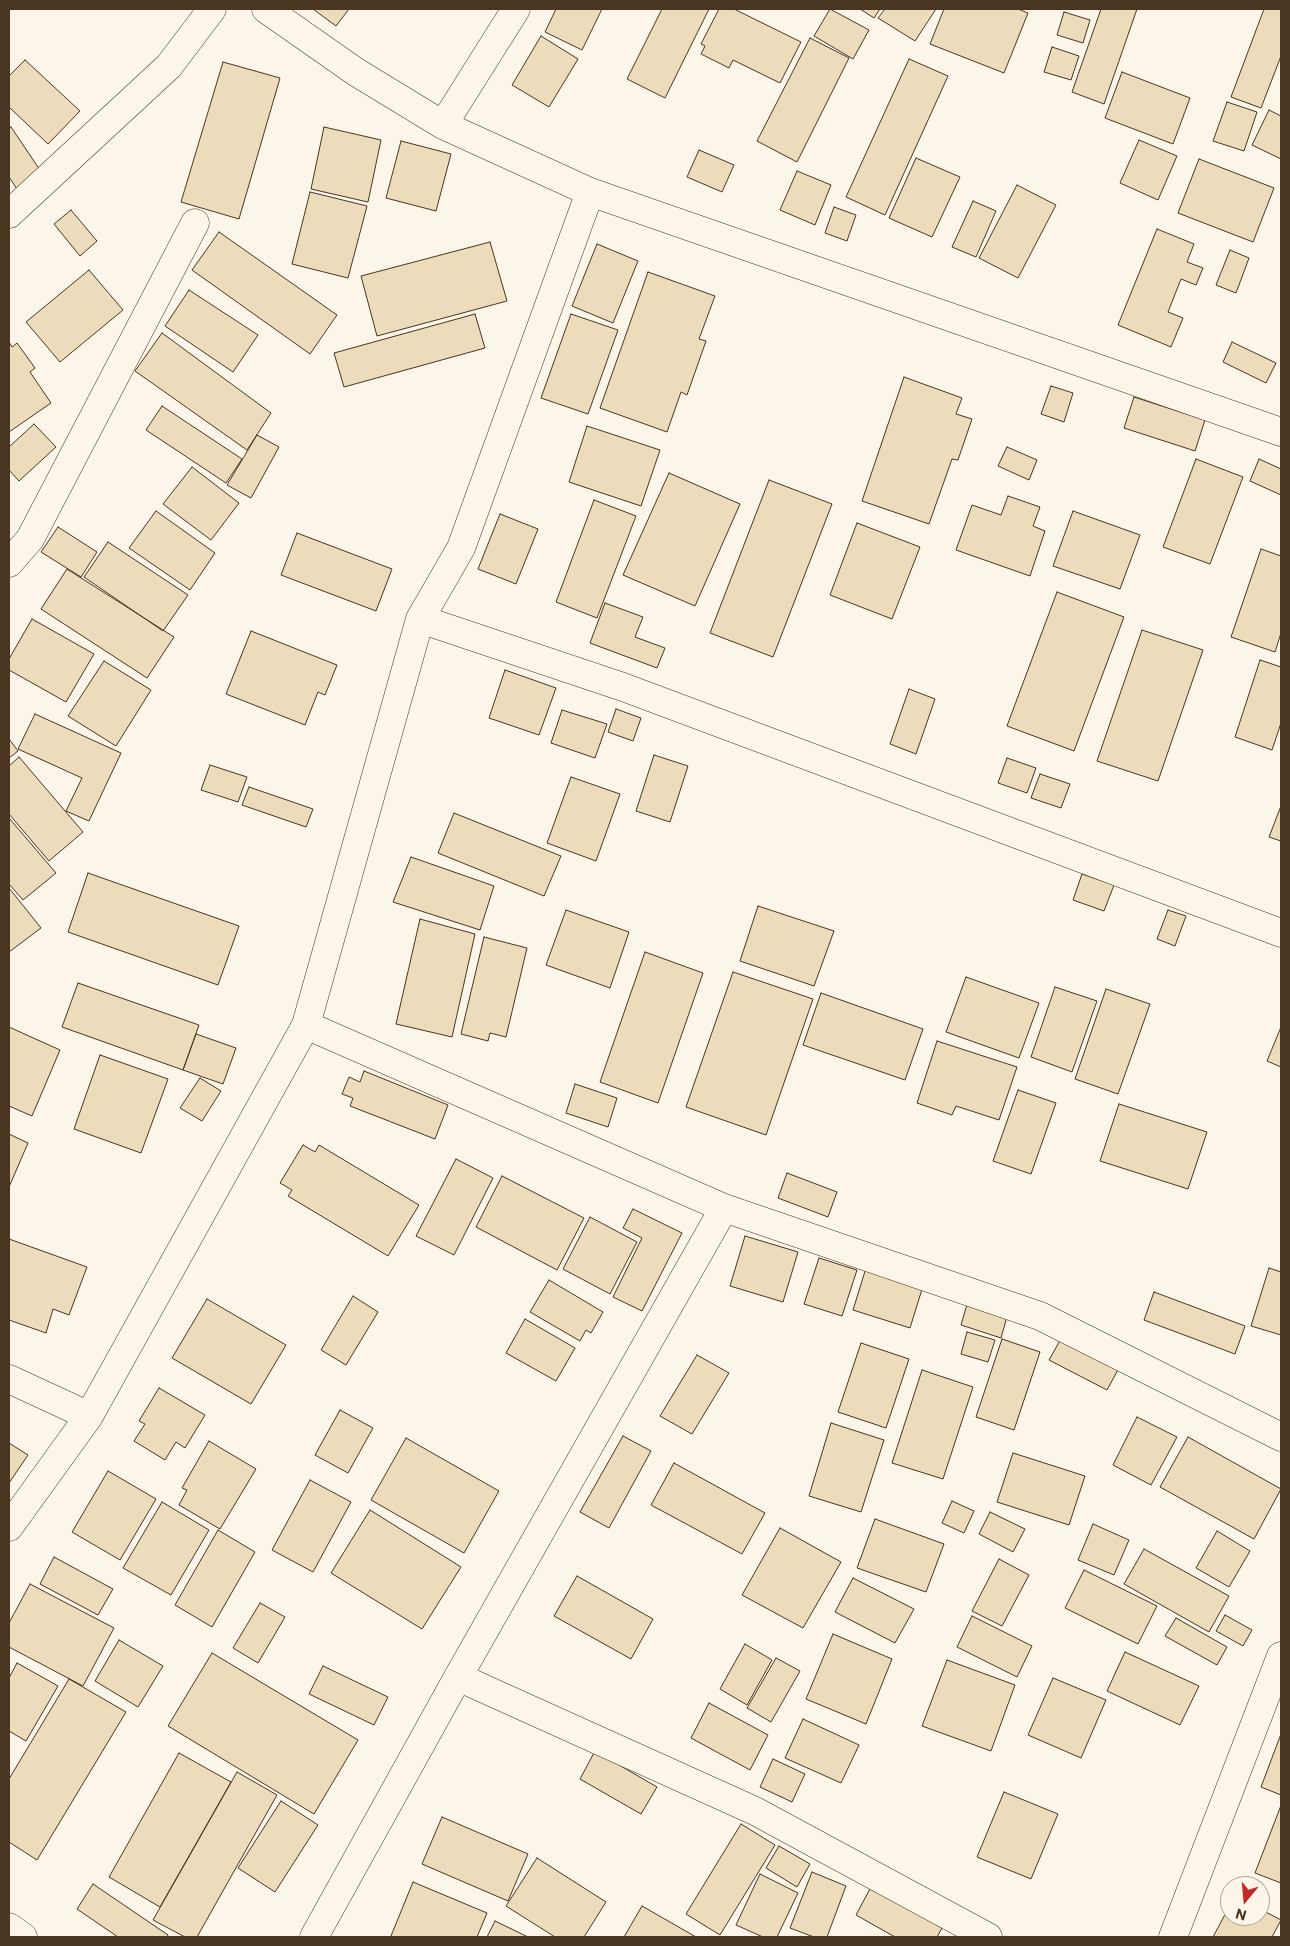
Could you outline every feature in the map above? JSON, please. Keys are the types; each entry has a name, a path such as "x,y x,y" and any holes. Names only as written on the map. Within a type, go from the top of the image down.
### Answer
{"street":[{"path":"9,214 169,66 212,9"},
{"path":"266,9 356,72 443,125 590,192 1281,432"},
{"path":"443,125 516,9"},
{"path":"9,1527 89,1416 306,1025 420,619 461,548 590,192"},
{"path":"9,563 30,539 195,223"},
{"path":"420,619 623,687 1281,933"},
{"path":"306,1025 724,1208 1040,1316 1281,1436"},
{"path":"314,1937 458,1677 724,1208"},
{"path":"9,1379 89,1416"},
{"path":"1173,1937 1281,1656"},
{"path":"458,1677 755,1811 988,1937"},
{"path":"9,1927 23,1937"}],"building":[{"path":"313,9 349,9 336,26"},
{"path":"556,9 602,9 582,50 545,32"},
{"path":"662,9 709,9 665,98 627,79"},
{"path":"719,9 734,9 801,42 780,83 733,60 729,68 701,54 705,46 701,44"},
{"path":"830,9 869,30 853,59 814,36"},
{"path":"860,9 880,9 874,18"},
{"path":"885,9 936,9 915,41 878,18"},
{"path":"944,9 1018,9 1028,13 1004,73 930,44"},
{"path":"1101,9 1137,9 1104,104 1072,92"},
{"path":"1264,9 1281,9 1281,56 1261,108 1231,97"},
{"path":"1064,12 1090,20 1083,43 1057,35"},
{"path":"541,36 578,59 549,107 512,85"},
{"path":"810,38 849,58 797,162 757,141"},
{"path":"1052,47 1079,56 1071,80 1044,72"},
{"path":"909,59 948,76 885,215 846,197"},
{"path":"25,60 80,111 48,144 9,107 9,76"},
{"path":"223,62 280,78 239,219 181,202"},
{"path":"1122,72 1190,98 1173,144 1105,118"},
{"path":"1227,102 1257,112 1244,151 1213,141"},
{"path":"1269,110 1281,116 1281,159 1252,145"},
{"path":"11,127 44,176 19,192 9,177 9,128"},
{"path":"324,127 381,140 368,202 311,189"},
{"path":"1139,140 1177,156 1158,200 1120,183"},
{"path":"401,141 451,154 436,211 386,198"},
{"path":"699,150 734,165 722,192 687,177"},
{"path":"916,158 960,177 932,237 889,218"},
{"path":"1199,159 1274,188 1253,242 1178,213"},
{"path":"797,171 831,185 815,225 780,210"},
{"path":"1017,185 1056,205 1018,278 979,258"},
{"path":"310,192 367,206 348,278 292,264"},
{"path":"973,201 996,211 976,257 952,247"},
{"path":"834,207 856,215 847,241 825,233"},
{"path":"71,210 97,241 80,256 54,224"},
{"path":"1157,229 1194,244 1187,262 1203,268 1196,285 1181,279 1168,312 1183,318 1171,347 1118,325"},
{"path":"219,232 337,315 310,354 192,270"},
{"path":"490,242 507,301 377,336 361,276"},
{"path":"597,244 638,261 613,323 572,306"},
{"path":"1230,250 1249,258 1236,293 1216,285"},
{"path":"89,270 123,310 60,362 26,322"},
{"path":"648,272 715,296 699,339 706,341 687,395 681,392 667,432 600,408"},
{"path":"189,290 258,335 233,372 165,326"},
{"path":"475,314 485,348 344,387 334,353"},
{"path":"571,314 618,330 588,414 541,398"},
{"path":"162,333 271,413 247,450 135,371"},
{"path":"9,342 12,347 17,343 35,368 30,372 51,403 9,432"},
{"path":"1232,342 1276,363 1266,383 1223,362"},
{"path":"904,377 962,398 956,414 972,419 958,460 952,459 929,524 862,501"},
{"path":"1051,386 1073,393 1064,422 1041,414"},
{"path":"1134,397 1205,420 1195,451 1124,428"},
{"path":"162,406 242,459 226,483 146,430"},
{"path":"34,424 56,447 19,481 9,470 9,447"},
{"path":"587,426 660,450 641,506 569,482"},
{"path":"257,435 279,447 251,498 227,485"},
{"path":"1007,447 1037,460 1029,480 998,466"},
{"path":"1196,459 1243,477 1210,564 1163,547"},
{"path":"1259,459 1281,469 1281,495 1250,481"},
{"path":"192,467 239,503 211,540 163,504"},
{"path":"669,473 740,504 695,606 623,575"},
{"path":"769,480 832,504 773,657 710,633"},
{"path":"1008,496 1040,507 1033,526 1045,531 1030,576 956,550 972,505 1001,515"},
{"path":"594,500 636,516 597,618 556,602"},
{"path":"156,511 215,553 190,590 129,548"},
{"path":"1073,511 1140,535 1120,589 1053,566"},
{"path":"500,514 538,529 516,584 478,569"},
{"path":"857,523 920,547 892,619 830,595"},
{"path":"58,527 97,552 81,577 41,552"},
{"path":"297,533 392,569 376,611 281,575"},
{"path":"108,542 188,595 163,631 84,577"},
{"path":"1261,549 1281,556 1281,633 1275,652 1231,637"},
{"path":"67,569 174,637 147,678 41,609"},
{"path":"1057,592 1124,617 1074,751 1007,726"},
{"path":"605,603 643,617 635,637 665,648 657,668 590,643"},
{"path":"32,619 94,654 66,702 9,670 9,659"},
{"path":"1142,630 1203,650 1158,781 1097,761"},
{"path":"251,631 337,665 325,695 318,692 305,725 226,694"},
{"path":"1260,660 1281,667 1281,723 1272,750 1235,737"},
{"path":"104,661 151,690 116,746 68,716"},
{"path":"505,670 556,688 539,735 489,718"},
{"path":"909,689 935,699 916,754 890,744"},
{"path":"616,709 641,718 633,741 608,732"},
{"path":"562,710 607,724 595,758 551,743"},
{"path":"35,714 121,753 89,821 66,811 82,778 18,749"},
{"path":"9,739 18,751 9,758"},
{"path":"654,755 688,766 670,822 636,811"},
{"path":"19,757 83,832 49,861 9,814 9,766"},
{"path":"1007,758 1036,768 1027,793 998,783"},
{"path":"210,765 247,777 238,802 201,790"},
{"path":"1040,774 1070,784 1061,808 1031,798"},
{"path":"571,777 620,794 596,861 547,843"},
{"path":"249,787 313,809 306,827 242,805"},
{"path":"1281,806 1281,841 1269,837"},
{"path":"454,813 561,856 544,896 438,853"},
{"path":"9,818 56,873 23,900 9,884"},
{"path":"411,857 494,886 480,930 393,902"},
{"path":"88,873 239,926 218,985 68,932"},
{"path":"1082,874 1114,885 1104,911 1073,900"},
{"path":"9,888 41,928 9,952"},
{"path":"758,906 834,931 814,986 740,961"},
{"path":"566,910 629,932 610,988 546,965"},
{"path":"1168,910 1186,916 1175,946 1157,939"},
{"path":"420,919 475,934 452,1037 396,1024"},
{"path":"484,937 527,948 506,1037 490,1033 488,1041 461,1034"},
{"path":"645,952 703,973 658,1103 600,1082"},
{"path":"733,972 813,999 766,1135 686,1107"},
{"path":"966,977 1039,1003 1019,1058 946,1032"},
{"path":"78,983 199,1025 183,1070 62,1027"},
{"path":"1055,987 1097,1001 1072,1072 1031,1057"},
{"path":"1106,989 1150,1004 1118,1094 1075,1079"},
{"path":"821,993 923,1029 905,1080 803,1045"},
{"path":"9,1027 60,1050 32,1116 9,1106"},
{"path":"1281,1027 1281,1067 1267,1061"},
{"path":"196,1034 236,1048 223,1084 183,1070"},
{"path":"937,1041 1017,1067 999,1120 956,1106 952,1115 917,1103"},
{"path":"100,1055 168,1079 141,1153 74,1129"},
{"path":"364,1071 448,1105 435,1139 350,1106 353,1098 342,1094 349,1077 360,1082"},
{"path":"200,1078 221,1091 202,1121 180,1108"},
{"path":"575,1084 617,1098 608,1127 566,1113"},
{"path":"1018,1090 1056,1103 1031,1174 993,1161"},
{"path":"1119,1104 1207,1132 1188,1189 1100,1161"},
{"path":"9,1134 28,1143 9,1187"},
{"path":"303,1145 315,1152 319,1145 419,1205 388,1256 288,1196 292,1190 280,1183"},
{"path":"456,1159 493,1178 454,1255 416,1236"},
{"path":"787,1173 837,1192 828,1217 778,1198"},
{"path":"502,1176 584,1218 557,1270 476,1227"},
{"path":"633,1209 682,1233 642,1311 613,1297 642,1238 623,1228"},
{"path":"590,1217 637,1242 610,1294 563,1269"},
{"path":"745,1236 798,1252 783,1302 730,1286"},
{"path":"9,1239 87,1267 69,1315 53,1309 46,1333 9,1320"},
{"path":"819,1258 857,1270 842,1316 804,1304"},
{"path":"866,1268 923,1286 910,1328 853,1310"},
{"path":"1269,1268 1281,1272 1281,1335 1251,1326"},
{"path":"549,1280 603,1312 591,1333 586,1330 580,1341 530,1312"},
{"path":"1154,1292 1245,1326 1235,1354 1144,1320"},
{"path":"353,1296 378,1312 346,1365 321,1350"},
{"path":"207,1299 286,1345 251,1404 172,1358"},
{"path":"968,1301 1008,1313 1001,1338 961,1325"},
{"path":"525,1319 575,1348 556,1381 506,1353"},
{"path":"967,1332 995,1340 988,1362 961,1354"},
{"path":"1062,1337 1120,1366 1107,1390 1049,1360"},
{"path":"1002,1339 1040,1352 1014,1430 976,1417"},
{"path":"861,1343 909,1359 886,1428 838,1412"},
{"path":"697,1355 729,1373 692,1434 660,1416"},
{"path":"922,1370 973,1387 943,1479 892,1463"},
{"path":"159,1388 205,1415 185,1448 176,1442 165,1460 134,1441 145,1424 139,1421"},
{"path":"340,1410 373,1428 348,1473 315,1455"},
{"path":"1137,1417 1177,1437 1151,1485 1113,1465"},
{"path":"831,1423 884,1440 861,1512 809,1496"},
{"path":"623,1436 651,1451 609,1528 580,1512"},
{"path":"1188,1437 1281,1489 1254,1539 1160,1487"},
{"path":"406,1438 499,1491 464,1553 371,1500"},
{"path":"209,1441 256,1469 220,1529 179,1505 187,1490 182,1488"},
{"path":"9,1443 28,1455 9,1483"},
{"path":"1013,1453 1085,1476 1069,1525 997,1502"},
{"path":"674,1463 765,1513 742,1554 651,1505"},
{"path":"108,1471 156,1499 120,1560 72,1532"},
{"path":"310,1480 351,1502 313,1572 272,1550"},
{"path":"952,1501 974,1511 964,1533 942,1523"},
{"path":"162,1502 209,1530 171,1595 123,1568"},
{"path":"370,1510 461,1567 422,1629 331,1573"},
{"path":"990,1512 1025,1529 1013,1552 979,1534"},
{"path":"875,1519 944,1544 926,1592 857,1568"},
{"path":"1093,1524 1129,1540 1114,1575 1078,1560"},
{"path":"780,1528 841,1562 803,1628 742,1595"},
{"path":"218,1530 255,1552 212,1627 175,1605"},
{"path":"1217,1531 1250,1551 1229,1587 1196,1568"},
{"path":"1144,1549 1229,1596 1209,1632 1124,1584"},
{"path":"54,1557 113,1589 98,1615 40,1584"},
{"path":"999,1559 1029,1575 1002,1626 972,1611"},
{"path":"1084,1570 1157,1606 1138,1644 1065,1608"},
{"path":"577,1576 653,1619 631,1659 554,1616"},
{"path":"853,1578 914,1609 895,1643 835,1612"},
{"path":"30,1584 114,1628 83,1686 9,1647 9,1623"},
{"path":"260,1603 285,1617 258,1663 233,1648"},
{"path":"1225,1615 1252,1630 1243,1646 1216,1631"},
{"path":"972,1616 1032,1646 1017,1677 957,1647"},
{"path":"1176,1618 1227,1647 1217,1665 1165,1636"},
{"path":"833,1634 892,1659 866,1724 806,1699"},
{"path":"119,1640 163,1666 138,1707 95,1681"},
{"path":"745,1644 772,1660 747,1705 720,1689"},
{"path":"1125,1652 1199,1686 1180,1725 1107,1691"},
{"path":"212,1653 358,1740 314,1814 168,1726"},
{"path":"776,1658 800,1671 771,1722 747,1708"},
{"path":"947,1660 1015,1685 991,1751 922,1726"},
{"path":"17,1663 58,1686 26,1741 9,1731 9,1678"},
{"path":"323,1666 388,1697 374,1725 309,1694"},
{"path":"1053,1678 1106,1700 1081,1758 1028,1735"},
{"path":"69,1679 126,1712 37,1860 9,1842 9,1779"},
{"path":"709,1703 768,1735 750,1770 691,1738"},
{"path":"803,1719 859,1745 841,1783 785,1758"},
{"path":"1281,1734 1281,1795 1261,1787"},
{"path":"595,1751 657,1787 641,1814 580,1779"},
{"path":"179,1753 231,1782 160,1907 109,1877"},
{"path":"773,1759 805,1774 792,1802 760,1787"},
{"path":"237,1772 277,1795 197,1937 185,1937 153,1920"},
{"path":"1004,1792 1058,1814 1031,1879 977,1857"},
{"path":"281,1801 318,1825 275,1892 238,1868"},
{"path":"1280,1808 1281,1883 1270,1879 1270,1876 1255,1873"},
{"path":"442,1817 528,1854 508,1901 422,1864"},
{"path":"741,1824 775,1845 720,1935 686,1914"},
{"path":"779,1846 810,1864 797,1887 766,1868"},
{"path":"537,1858 606,1902 584,1937 555,1937 506,1906"},
{"path":"812,1872 846,1886 827,1937 814,1937 790,1928"},
{"path":"760,1874 798,1893 777,1937 763,1937 736,1925"},
{"path":"413,1882 487,1913 477,1937 391,1936"},
{"path":"93,1884 168,1935 167,1937 118,1937 77,1909"},
{"path":"871,1887 942,1928 937,1937 895,1937 856,1915"},
{"path":"642,1906 696,1937 624,1937"},
{"path":"1270,1914 1281,1920 1272,1937 1213,1937 1220,1924 1220,1926 1270,1926"},
{"path":"495,1921 528,1937 487,1937"}]}
